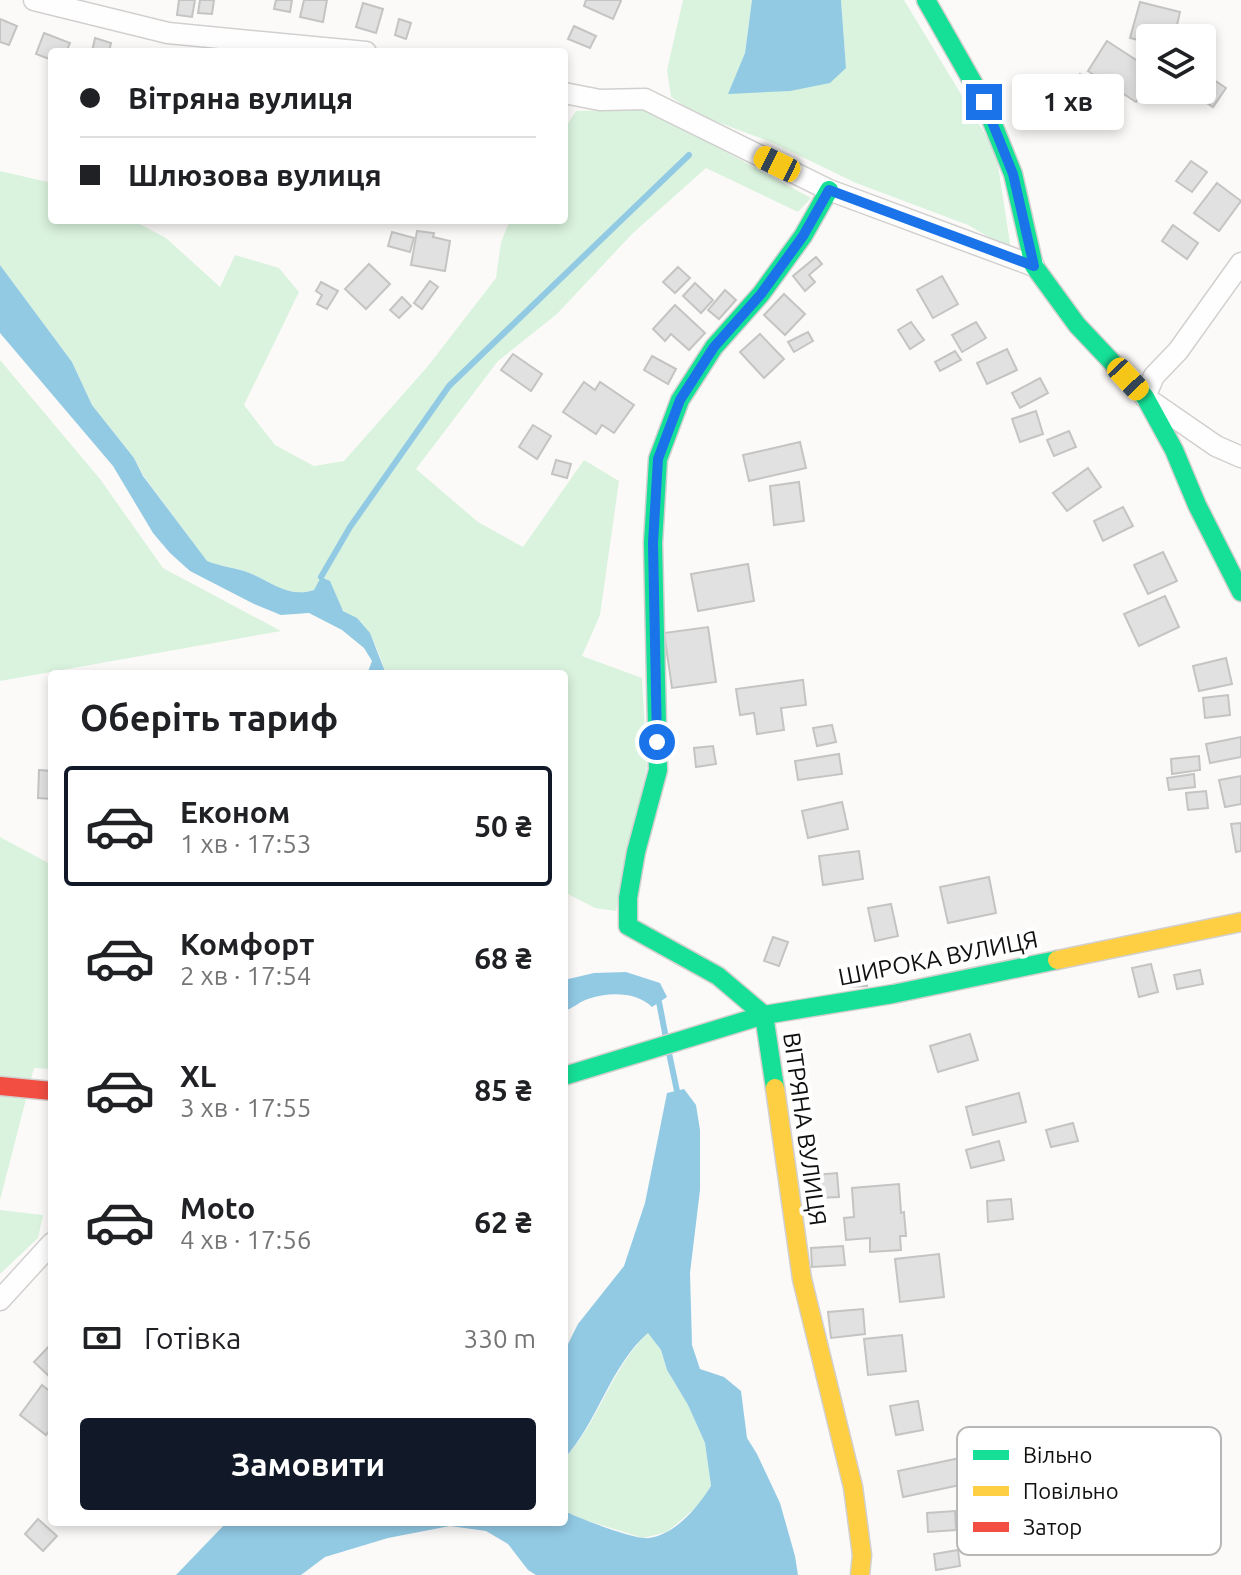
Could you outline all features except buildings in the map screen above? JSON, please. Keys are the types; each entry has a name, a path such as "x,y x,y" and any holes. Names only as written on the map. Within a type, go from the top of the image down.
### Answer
{"street":[{"path":"34,0 168,33 324,48"},
{"path":"926,0 984,102 1013,174 1034,266 1077,325 1145,397 1216,446 1241,457"},
{"path":"568,94 600,100 645,99 829,190 1034,266"},
{"name":"ВІТРЯНА ВУЛИЦЯ","path":"829,190 803,236 761,294 714,347 680,400 658,459 653,543 658,770 636,852 628,898 628,926 706,968 748,998 764,1015 802,1279 853,1487 862,1555 860,1575"},
{"path":"1145,397 1154,376 1178,351 1241,263"},
{"path":"1145,397 1174,450 1197,505 1241,592"},
{"name":"ШИРОКА ВУЛИЦЯ","path":"568,1075 764,1015 893,994 1241,922"},
{"path":"0,1086 48,1091"},
{"path":"0,1300 48,1247"}],"green space":[{"path":"683,0 752,0 745,53 729,93 757,92 846,68 841,0 904,0 996,152 1011,250 968,225 856,183 773,143 696,114 671,97 667,70"},
{"path":"647,109 811,198 798,212 706,168 632,234 557,314 498,361 416,469 478,522 523,547 584,460 619,481 600,615 582,656 642,678 647,767 616,911 595,908 568,894 568,670 385,670 374,642 360,623 314,590 287,590 244,571 207,562 143,475 134,458 92,405 72,362 0,265 0,171 48,182 48,224 140,224 166,238 220,287 235,255 279,268 299,292 244,405 275,445 314,466 344,461 428,366 496,278 501,242 508,224 568,224 568,124 576,111"},
{"path":"0,360 100,479 163,568 281,631 48,670 0,681"},
{"path":"0,837 48,863 48,1069 34,1068 0,1200"},
{"path":"0,1210 43,1215 38,1238 0,1274"},
{"path":"648,1333 661,1350 667,1370 688,1405 705,1443 711,1486 700,1504 667,1532 643,1538 568,1513 568,1454 587,1429 635,1347"}],"water":[{"path":"752,0 841,0 846,68 830,83 790,91 728,94 745,53"},
{"path":"0,265 72,362 92,405 207,561 253,574 295,592 314,590 321,577 330,581 343,611 357,618 370,633 384,670 369,670 372,661 364,648 342,630 309,613 281,615 190,571 153,533 113,466 0,333"},
{"path":"626,972 660,983 667,997 652,1007 638,998 622,994 604,995 585,1000 568,1010 568,979 594,973"},
{"path":"684,1089 696,1105 700,1130 700,1190 690,1273 692,1345 700,1369 724,1377 741,1391 747,1438 780,1503 798,1575 536,1575 528,1570 508,1544 486,1531 450,1526 568,1526 568,1513 619,1532 649,1538 677,1526 711,1486 705,1443 688,1405 667,1370 661,1350 648,1333 624,1361 568,1454 568,1344 578,1324 624,1266 645,1203 667,1093"},
{"path":"223,1526 450,1526 388,1538 325,1557 301,1575 176,1575"}],"waterway":[{"path":"321,577 350,527 449,386 689,155"},
{"path":"659,1002 666,1038"},
{"path":"669,1053 677,1091"}],"traffic: fast":[{"path":"926,0 984,102 1013,174 1034,266 1077,325 1145,397 1174,450 1197,505 1241,592"},
{"path":"775,1088 764,1015 718,976 628,926 628,898 636,852 658,770 653,543 658,459 680,400 714,347 761,294 803,236 829,190"},
{"path":"568,1075 764,1015 893,994 1057,960"}],"traffic: slow":[{"path":"1057,960 1241,922"},
{"path":"775,1088 802,1279 853,1487 862,1555 860,1575"}],"traffic: jam":[{"path":"0,1086 48,1091"}],"route":[{"path":"657,742 653,543 658,459 680,400 714,347 761,294 803,236 829,190 1034,266 1013,174 984,102"}]}
